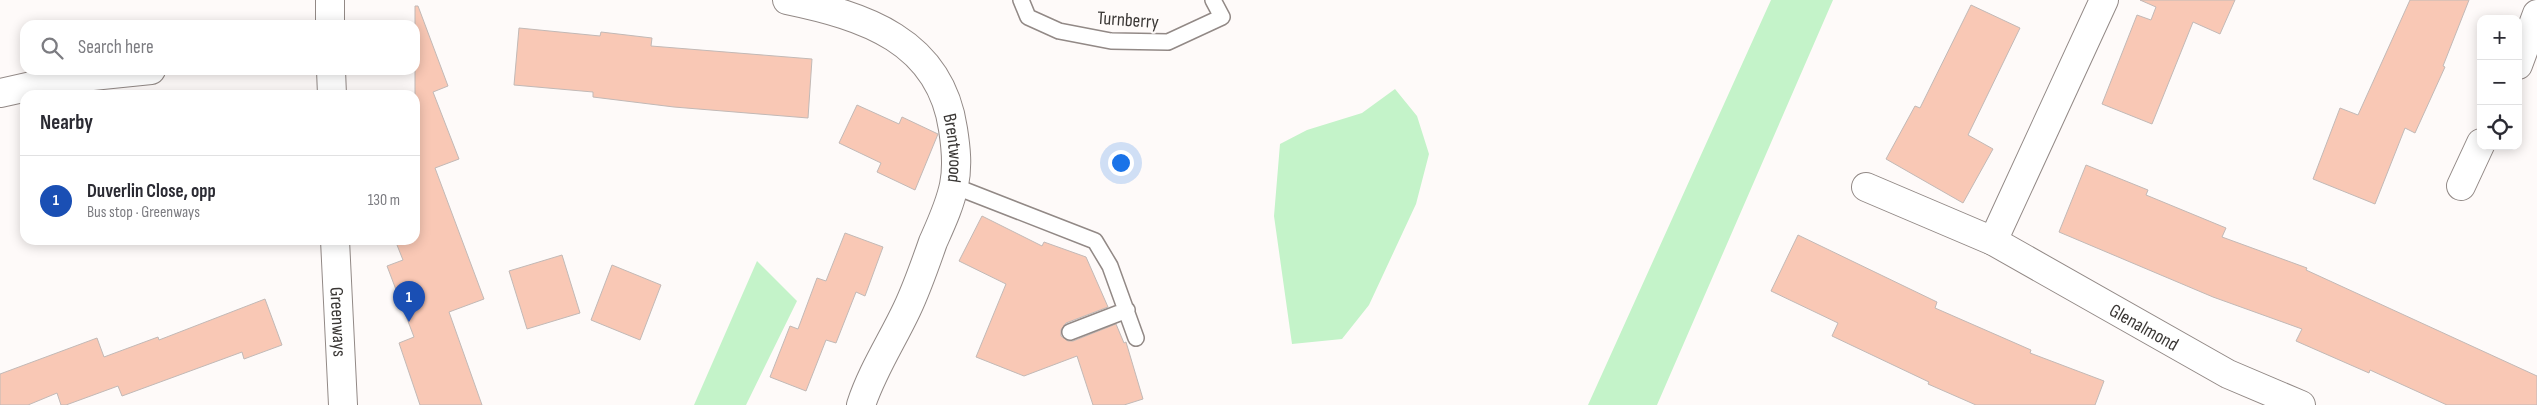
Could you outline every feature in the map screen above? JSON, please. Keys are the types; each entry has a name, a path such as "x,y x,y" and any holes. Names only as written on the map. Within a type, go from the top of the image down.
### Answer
{"street":[{"path":"330,0 330,20"},
{"name":"Brentwood","path":"787,0 834,10 880,27 913,49 932,72 950,110 957,161 954,186 907,309 866,390 861,405"},
{"path":"1993,241 2104,0"},
{"path":"2526,59 2537,14"},
{"path":"0,93 63,79 102,75"},
{"path":"331,75 332,90"},
{"path":"2460,186 2478,150"},
{"name":"Glenalmond","path":"1866,187 1993,241 2228,374 2301,405"},
{"name":"Greenways","path":"335,245 335,404"}],"lane":[{"name":"Turnberry","path":"1020,0 1028,16 1059,31 1111,40 1168,42 1222,17 1213,0"},
{"path":"954,186 1095,241 1110,266 1136,338"},
{"path":"1070,332 1126,310"}],"green space":[{"path":"1771,0 1833,0 1657,405 1588,405"},
{"path":"1395,89 1417,116 1429,154 1416,204 1369,305 1342,339 1292,344 1274,216 1280,144 1307,130 1362,113"},
{"path":"757,261 797,301 746,405 694,405"}],"building":[{"path":"2140,0 2235,0 2220,34 2193,22 2152,124 2102,104 2137,15 2151,20 2156,7"},
{"path":"2410,0 2469,0 2443,66 2445,67 2415,133 2405,128 2375,204 2313,179 2340,108 2358,115"},
{"path":"1971,5 2020,28 1968,135 1993,149 1963,203 1886,159 1915,106 1920,108"},
{"path":"415,6 418,6 448,86 433,92 459,159 435,168 484,299 449,312 482,405 420,405 399,343 414,337 387,266 403,260 397,245 420,245 420,90 415,90 415,75 420,75 420,20 415,20"},
{"path":"519,28 600,36 601,32 652,38 651,46 812,59 808,118 674,107 593,97 593,92 514,85"},
{"path":"857,105 899,124 902,117 938,134 915,190 877,172 881,163 839,143"},
{"path":"2086,165 2148,190 2146,195 2226,228 2222,237 2307,268 2306,270 2537,376 2537,405 2447,405 2370,370 2369,373 2296,341 2302,329 2213,297 2059,232"},
{"path":"982,216 1042,246 1044,242 1086,257 1108,307 1066,323 1061,330 1061,336 1068,341 1073,341 1116,324 1124,343 1126,342 1143,399 1124,405 1093,405 1077,356 1024,376 976,357 1006,284 959,261"},
{"path":"845,233 883,247 865,296 856,292 836,343 826,340 806,391 770,377 790,326 798,329 817,278 826,281"},
{"path":"1798,235 1937,302 1935,308 2031,350 2030,353 2104,381 2095,405 1976,405 1928,384 1929,382 1832,336 1838,323 1771,291"},
{"path":"562,255 580,313 527,329 509,271"},
{"path":"612,265 661,285 640,340 591,320"},
{"path":"265,299 282,345 244,359 242,352 122,396 118,386 66,405 61,405 57,393 28,405 0,405 0,374 97,338 104,357 158,337 159,340"}],"place":[{"name":"Duverlin Close, opp","path":"409,322"}]}
